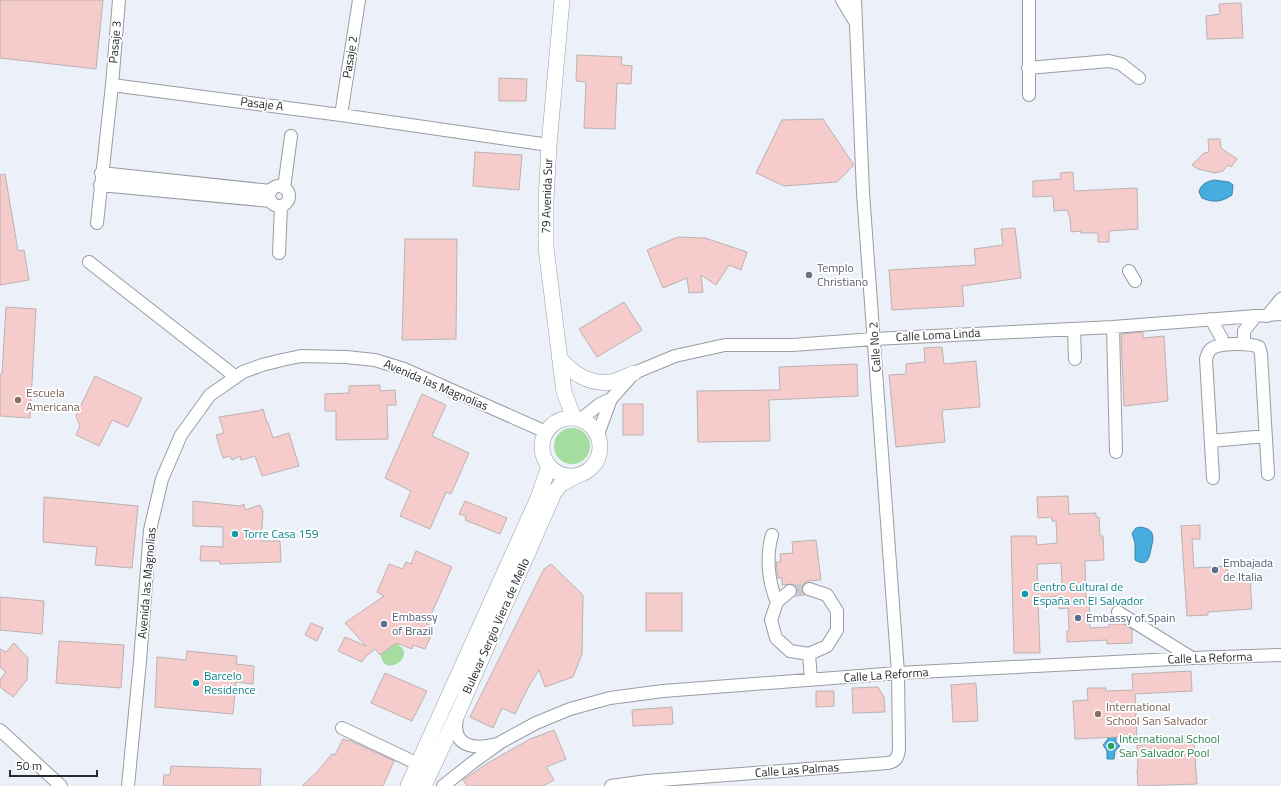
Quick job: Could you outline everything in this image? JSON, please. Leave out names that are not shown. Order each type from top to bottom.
[{"type":"main road","name":"79 Avenida Sur","points":[[562,0],[549,145],[546,200],[546,248],[564,392],[578,418]]},
{"type":"main road","points":[[559,357],[566,366],[575,373],[589,380],[610,382],[634,374]]},
{"type":"main road","name":"79 Avenida Sur","points":[[549,428],[564,392]]},
{"type":"main road","points":[[578,418],[593,427],[598,434],[601,447],[598,459],[587,472],[570,476],[563,475],[555,472],[544,459],[542,442],[549,428],[562,419],[578,418]]},
{"type":"main road","name":"Bulevar Sergio Viera de Mello","points":[[408,786],[538,498],[549,466]]},
{"type":"main road","name":"Bulevar Sergio Viera de Mello","points":[[424,786],[457,715],[554,493],[561,484],[578,475]]},
{"type":"street","name":"Pasaje 3","points":[[112,85],[119,0]]},
{"type":"street","name":"Pasaje 2","points":[[341,115],[359,0]]},
{"type":"street","name":"Calle No 2","points":[[842,0],[855,21]]},
{"type":"street","name":"Calle No 2","points":[[854,0],[863,193],[898,673]]},
{"type":"street","points":[[1029,0],[1029,95]]},
{"type":"street","points":[[1028,68],[1109,61],[1120,64],[1139,78]]},
{"type":"street","name":"Pasaje A","points":[[112,85],[341,115],[549,145]]},
{"type":"street","points":[[96,223],[112,85]]},
{"type":"street","points":[[284,188],[291,136]]},
{"type":"street","points":[[101,173],[274,199],[287,202],[289,194],[284,188],[277,187],[274,199],[279,253]]},
{"type":"street","points":[[100,185],[274,199]]},
{"type":"street","points":[[89,262],[236,377]]},
{"type":"street","points":[[1268,316],[1281,299]]},
{"type":"street","name":"Calle Loma Linda","points":[[598,434],[612,399],[634,374],[675,356],[725,345],[792,345],[874,339],[1113,327],[1211,318],[1255,317],[1281,314]]},
{"type":"street","points":[[1244,344],[1244,331],[1255,317]]},
{"type":"street","points":[[1211,318],[1222,339],[1222,345]]},
{"type":"street","points":[[1113,327],[1116,452]]},
{"type":"street","points":[[1074,329],[1075,359]]},
{"type":"street","points":[[1213,478],[1206,359],[1209,351],[1214,347],[1222,345],[1244,344],[1259,347],[1261,354],[1268,474]]},
{"type":"street","name":"Avenida las Magnolias","points":[[128,786],[140,661],[150,530],[162,479],[181,435],[210,395],[244,372],[262,365],[301,356],[346,357],[375,360],[404,369],[549,428]]},
{"type":"street","name":"Calle Loma Linda","points":[[578,418],[600,404],[612,399]]},
{"type":"street","points":[[1211,441],[1266,436]]},
{"type":"street","points":[[772,535],[769,551],[770,582],[777,602]]},
{"type":"street","points":[[790,590],[777,602],[771,620],[776,638],[790,650],[809,654],[827,646],[837,630],[837,611],[827,595],[809,589]]},
{"type":"street","points":[[1118,612],[1192,658]]},
{"type":"street","points":[[809,654],[811,680]]},
{"type":"street","name":"Calle La Reforma","points":[[443,786],[502,742],[536,723],[570,709],[610,698],[663,691],[898,673],[1281,655]]},
{"type":"street","name":"Calle Las Palmas","points":[[611,786],[648,780],[888,763],[894,761],[900,750],[898,673]]},
{"type":"street","name":"Calle La Reforma","points":[[457,715],[455,726],[456,733],[459,739],[465,744],[480,747],[502,742]]},
{"type":"street","points":[[342,728],[418,764]]},
{"type":"street","points":[[0,730],[61,786]]},
{"type":"green space","points":[[576,428],[585,433],[589,439],[589,453],[585,459],[576,464],[568,464],[559,459],[555,453],[554,442],[559,433],[565,429]]},
{"type":"green space","points":[[394,643],[402,648],[404,653],[402,659],[398,663],[387,665],[382,661],[381,652]]},
{"type":"water","points":[[1214,180],[1229,182],[1233,185],[1232,195],[1217,201],[1210,201],[1202,198],[1199,192],[1201,187]]},
{"type":"water","points":[[1141,527],[1150,531],[1153,537],[1148,559],[1142,563],[1135,560],[1135,543],[1132,533],[1136,528]]},
{"type":"water","name":"International School San Salvador Pool","points":[[1108,733],[1116,733],[1116,742],[1120,746],[1115,751],[1114,759],[1107,759],[1107,751],[1103,745],[1108,739]]},
{"type":"building","points":[[0,0],[103,0],[96,69],[0,58]]},
{"type":"building","points":[[1241,3],[1243,38],[1207,39],[1206,16],[1220,14],[1219,4]]},
{"type":"building","points":[[577,55],[622,57],[621,65],[632,66],[631,84],[617,83],[615,129],[584,128],[586,82],[576,81]]},
{"type":"building","points":[[499,78],[527,79],[526,101],[499,101]]},
{"type":"building","points":[[823,119],[854,165],[837,182],[784,186],[756,173],[782,120]]},
{"type":"building","points":[[1208,139],[1220,139],[1221,148],[1237,159],[1231,167],[1228,165],[1223,171],[1215,173],[1198,169],[1192,165],[1204,153],[1209,152]]},
{"type":"building","points":[[475,152],[522,155],[519,190],[473,186]]},
{"type":"building","points":[[1073,172],[1074,191],[1137,188],[1138,229],[1109,231],[1109,242],[1098,242],[1098,233],[1081,233],[1081,231],[1071,232],[1070,218],[1067,210],[1054,211],[1053,196],[1033,197],[1033,181],[1061,179],[1060,173]]},
{"type":"building","points":[[5,174],[18,251],[24,250],[29,280],[0,285],[0,175]]},
{"type":"building","points":[[1015,228],[1021,278],[962,286],[964,306],[892,310],[889,270],[976,265],[974,249],[1003,245],[1001,229]]},
{"type":"building","points":[[678,237],[705,238],[747,252],[741,270],[729,265],[716,285],[701,275],[703,292],[689,293],[687,278],[663,288],[647,250]]},
{"type":"building","points":[[405,239],[457,239],[456,339],[402,340]]},
{"type":"building","points":[[624,302],[642,330],[597,357],[579,329]]},
{"type":"building","points":[[6,307],[36,309],[30,418],[0,416],[0,374],[2,374]]},
{"type":"building","points":[[1143,332],[1143,338],[1164,336],[1168,401],[1124,406],[1121,334]]},
{"type":"building","points":[[942,347],[944,364],[976,361],[980,407],[942,410],[945,442],[896,447],[889,375],[906,374],[906,364],[925,362],[924,348]]},
{"type":"building","points":[[857,364],[858,396],[769,400],[770,441],[698,442],[697,391],[780,390],[779,367]]},
{"type":"building","points":[[95,376],[142,398],[128,427],[112,420],[99,446],[76,435],[80,426],[76,416]]},
{"type":"building","points":[[380,385],[380,391],[395,390],[396,405],[387,405],[388,439],[336,440],[336,411],[325,411],[325,394],[349,393],[349,386]]},
{"type":"building","points":[[422,394],[446,405],[432,436],[469,453],[451,494],[446,492],[430,529],[400,516],[411,491],[385,478]]},
{"type":"building","points":[[623,404],[643,404],[643,435],[623,435]]},
{"type":"building","points":[[263,409],[273,438],[289,433],[299,466],[262,476],[255,456],[241,460],[240,456],[232,460],[230,456],[223,458],[216,435],[224,433],[219,417]]},
{"type":"building","points":[[1068,496],[1069,514],[1096,513],[1096,517],[1099,517],[1100,536],[1103,536],[1104,560],[1085,561],[1086,597],[1089,597],[1090,628],[1109,627],[1109,624],[1123,624],[1132,629],[1132,643],[1107,644],[1107,640],[1067,642],[1067,631],[1069,631],[1068,608],[1059,609],[1059,596],[1038,598],[1040,653],[1014,653],[1011,536],[1036,536],[1037,545],[1057,543],[1056,521],[1052,521],[1052,517],[1038,518],[1037,497]],"holes":[[[1061,563],[1062,585],[1038,587],[1037,564]]]},
{"type":"building","points":[[44,497],[138,506],[132,568],[95,565],[97,547],[43,542]]},
{"type":"building","name":"Torre Casa 159","points":[[193,501],[240,506],[244,504],[245,510],[260,505],[263,511],[261,541],[280,541],[281,562],[220,564],[220,561],[200,561],[201,546],[223,547],[223,527],[193,526]]},
{"type":"building","points":[[465,501],[507,518],[500,534],[465,520],[466,516],[459,514]]},
{"type":"building","name":"Embajada de Italia","points":[[1200,525],[1200,539],[1192,539],[1194,568],[1227,566],[1228,579],[1250,578],[1252,609],[1208,612],[1208,615],[1187,616],[1181,526]]},
{"type":"building","points":[[816,540],[821,580],[808,581],[804,583],[802,590],[805,595],[795,596],[797,590],[795,586],[792,584],[782,585],[782,578],[778,578],[776,562],[781,562],[780,554],[793,553],[792,542]]},
{"type":"building","points":[[416,551],[452,567],[427,624],[432,626],[432,629],[434,629],[425,649],[413,645],[412,649],[396,643],[380,655],[375,649],[364,658],[362,662],[338,651],[345,637],[366,646],[345,623],[384,596],[377,592],[389,564],[403,569],[406,562],[411,564]]},
{"type":"building","points":[[551,564],[583,595],[582,654],[573,677],[545,687],[539,670],[515,714],[502,708],[493,728],[470,717],[544,569]]},
{"type":"building","points":[[646,593],[682,593],[682,631],[646,631]]},
{"type":"building","points":[[0,597],[44,601],[42,634],[0,630]]},
{"type":"building","points":[[311,623],[323,628],[317,641],[305,635]]},
{"type":"building","points":[[59,641],[124,645],[121,688],[56,683]]},
{"type":"building","points":[[14,643],[28,658],[27,680],[13,697],[0,687],[0,680],[6,672],[0,667],[0,649],[6,652]]},
{"type":"building","name":"Barcelo Residence","points":[[187,651],[237,656],[236,664],[254,666],[253,684],[236,682],[233,714],[155,707],[157,657],[186,660]]},
{"type":"building","points":[[1191,671],[1192,691],[1135,694],[1137,742],[1124,743],[1123,738],[1118,737],[1075,739],[1073,701],[1088,700],[1087,688],[1106,688],[1106,691],[1133,690],[1132,674]]},
{"type":"building","points":[[385,673],[427,691],[412,721],[371,703]]},
{"type":"building","points":[[976,683],[978,721],[953,722],[951,685]]},
{"type":"building","points":[[878,687],[884,697],[885,712],[853,713],[852,688]]},
{"type":"building","points":[[816,691],[834,691],[834,706],[816,707]]},
{"type":"building","points":[[672,707],[673,724],[633,726],[632,710]]},
{"type":"building","points":[[554,730],[566,759],[546,767],[554,780],[543,786],[467,786],[463,780],[488,763],[530,739]]},
{"type":"building","points":[[343,739],[349,740],[394,761],[383,786],[302,786],[317,772],[332,754],[335,755]]},
{"type":"building","points":[[1194,742],[1197,784],[1138,786],[1137,745]]},
{"type":"building","points":[[171,766],[261,769],[260,786],[163,786],[164,775],[170,775]]},
{"type":"tunnel","points":[[790,591],[809,589]]},
{"type":"place","name":"Templo Christiano","points":[[809,275]]},
{"type":"place","name":"Escuela Americana","points":[[18,400]]},
{"type":"place","name":"Torre Casa 159","points":[[235,534]]},
{"type":"place","name":"Embajada de Italia","points":[[1215,570]]},
{"type":"place","name":"Centro Cultural de España en El Salvador","points":[[1025,594]]},
{"type":"place","name":"Embassy of Spain","points":[[1078,618]]},
{"type":"place","name":"Embassy of Brazil","points":[[384,624]]},
{"type":"place","name":"Barcelo Residence","points":[[196,683]]},
{"type":"place","name":"International School San Salvador","points":[[1098,714]]},
{"type":"place","name":"International School San Salvador Pool","points":[[1111,746]]}]
